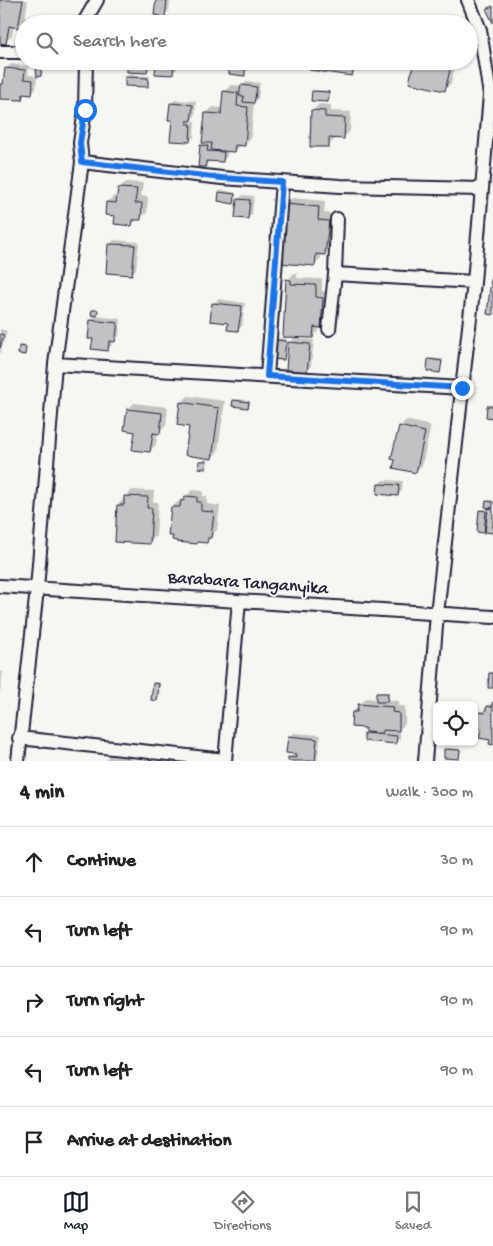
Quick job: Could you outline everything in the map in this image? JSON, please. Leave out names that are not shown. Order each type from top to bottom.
[{"type":"street","points":[[88,15],[97,0]]},
{"type":"street","points":[[468,0],[474,15]]},
{"type":"street","points":[[425,761],[437,614],[474,282],[490,95],[478,25]]},
{"type":"street","points":[[0,52],[15,52]]},
{"type":"street","points":[[18,761],[19,738],[37,589],[55,364],[82,162],[80,143],[85,110],[86,70]]},
{"type":"street","points":[[82,162],[222,178],[349,186],[482,190]]},
{"type":"street","points":[[267,376],[282,182]]},
{"type":"street","points":[[329,329],[335,274],[337,218]]},
{"type":"street","points":[[335,274],[474,282]]},
{"type":"street","points":[[55,364],[462,388]]},
{"type":"street","name":"Barabara Tanganyika","points":[[0,586],[493,617]]},
{"type":"street","points":[[19,738],[225,760],[239,601]]},
{"type":"building","points":[[0,0],[23,0],[20,15],[15,15],[15,27],[9,26],[6,44],[0,43]]},
{"type":"building","points":[[156,0],[167,0],[165,15],[154,15]]},
{"type":"building","points":[[493,6],[493,23],[486,9]]},
{"type":"building","points":[[5,68],[25,70],[24,79],[33,80],[32,95],[23,94],[22,100],[0,99],[0,84],[3,84]]},
{"type":"building","points":[[36,70],[41,70],[41,76],[37,77]]},
{"type":"building","points":[[127,70],[147,70],[147,73],[127,72]]},
{"type":"building","points":[[155,70],[173,70],[173,75],[155,74]]},
{"type":"building","points":[[229,70],[245,70],[245,76],[229,74]]},
{"type":"building","points":[[309,70],[353,70],[352,76]]},
{"type":"building","points":[[412,70],[450,70],[445,91],[409,83]]},
{"type":"building","points":[[125,77],[148,78],[148,87],[125,86]]},
{"type":"building","points":[[241,85],[257,87],[254,103],[243,102],[244,96],[239,96]]},
{"type":"building","points":[[223,91],[238,93],[237,106],[248,107],[245,146],[235,145],[234,152],[211,150],[212,143],[202,143],[205,113],[221,114]]},
{"type":"building","points":[[312,91],[329,92],[328,102],[311,101]]},
{"type":"building","points":[[170,103],[193,105],[191,121],[187,121],[187,124],[191,124],[190,142],[170,141],[172,120],[168,120]]},
{"type":"building","points":[[311,110],[325,111],[325,117],[345,118],[344,139],[329,138],[329,147],[310,147]]},
{"type":"building","points":[[200,145],[208,146],[207,151],[224,152],[223,162],[206,161],[206,167],[198,167]]},
{"type":"building","points":[[118,188],[137,189],[135,203],[142,203],[141,220],[133,220],[132,226],[114,224],[115,216],[105,215],[106,202],[116,203]]},
{"type":"building","points":[[219,192],[235,194],[234,204],[218,201]]},
{"type":"building","points":[[237,199],[250,200],[248,219],[235,218]]},
{"type":"building","points":[[285,204],[319,207],[318,220],[329,221],[325,255],[316,254],[315,266],[279,263]]},
{"type":"building","points":[[108,244],[135,245],[132,275],[106,273]]},
{"type":"building","points":[[493,263],[493,315],[487,314]]},
{"type":"building","points":[[286,279],[291,280],[291,284],[316,285],[316,297],[323,298],[321,328],[314,327],[313,338],[283,337]]},
{"type":"building","points":[[212,303],[242,306],[238,331],[227,330],[228,323],[210,321]]},
{"type":"building","points":[[92,310],[98,310],[97,316],[91,315]]},
{"type":"building","points":[[90,320],[118,323],[115,342],[109,341],[108,351],[91,349],[93,339],[88,339]]},
{"type":"building","points":[[0,334],[4,335],[0,348]]},
{"type":"building","points":[[275,340],[286,341],[284,360],[273,359]]},
{"type":"building","points":[[288,342],[310,344],[307,372],[286,370]]},
{"type":"building","points":[[19,346],[26,347],[25,355],[18,354]]},
{"type":"building","points":[[428,359],[442,361],[440,373],[427,371]]},
{"type":"building","points":[[233,400],[249,402],[248,408],[232,406]]},
{"type":"building","points":[[180,402],[219,408],[212,459],[185,455],[189,427],[177,425]]},
{"type":"building","points":[[487,406],[493,406],[493,418],[486,417]]},
{"type":"building","points":[[127,409],[162,413],[160,434],[153,433],[150,452],[132,450],[135,432],[124,430]]},
{"type":"building","points":[[399,426],[425,432],[416,473],[393,468],[395,460],[391,459]]},
{"type":"building","points":[[199,461],[207,461],[206,469],[198,468]]},
{"type":"building","points":[[378,484],[399,485],[398,496],[377,494]]},
{"type":"building","points":[[124,496],[148,497],[147,508],[152,508],[150,544],[115,542],[117,505],[124,505]]},
{"type":"building","points":[[185,496],[197,497],[197,502],[201,502],[201,511],[214,512],[211,538],[208,538],[207,543],[177,542],[172,540],[173,536],[168,536],[171,507],[180,507],[181,500],[184,501]]},
{"type":"building","points":[[486,501],[493,502],[493,508],[485,507]]},
{"type":"building","points":[[488,508],[493,509],[493,533],[485,532]]},
{"type":"building","points":[[479,510],[486,511],[484,533],[477,532]]},
{"type":"building","points":[[489,673],[493,673],[493,688],[488,688]]},
{"type":"building","points":[[153,683],[159,684],[157,701],[151,700]]},
{"type":"building","points":[[376,693],[388,693],[387,702],[376,702]]},
{"type":"building","points":[[493,702],[493,745],[489,744],[490,740],[479,738],[481,729],[478,728],[479,712],[485,713],[487,706],[492,707]]},
{"type":"building","points":[[358,704],[393,707],[392,712],[399,713],[399,731],[365,732],[365,728],[351,727],[352,712],[357,712]]},
{"type":"building","points":[[364,733],[397,736],[396,744],[364,741]]},
{"type":"building","points":[[288,736],[317,739],[315,761],[288,761],[288,757],[296,758],[296,754],[286,753]]},
{"type":"building","points":[[444,749],[460,750],[459,759],[444,758]]},
{"type":"route","points":[[85,110],[80,143],[82,162],[222,178],[282,182],[267,376],[462,388]]}]
